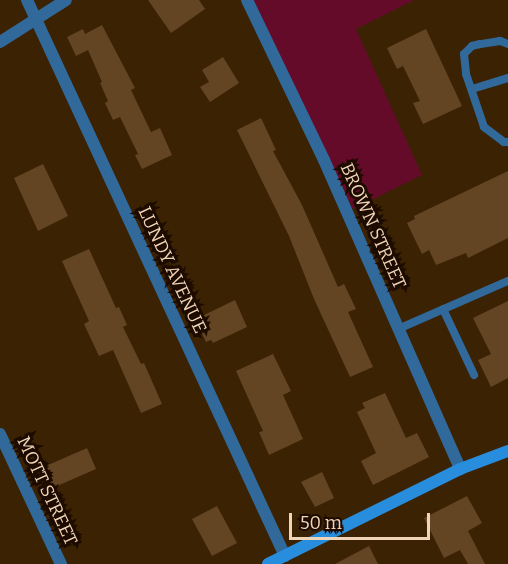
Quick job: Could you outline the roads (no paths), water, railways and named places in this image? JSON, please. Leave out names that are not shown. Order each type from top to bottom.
[{"type":"street","name":"LUNDY AVENUE","points":[[27,0],[285,556]]},
{"type":"street","points":[[0,42],[66,0]]},
{"type":"street","name":"BROWN STREET","points":[[247,0],[324,160],[460,469]]},
{"type":"street","name":"MOTT STREET","points":[[0,434],[61,564]]},
{"type":"street","points":[[268,564],[460,469],[508,451]]},
{"type":"lane","points":[[508,44],[500,41],[480,44],[472,46],[464,54],[484,127],[504,142],[508,142]]},
{"type":"lane","points":[[472,89],[508,78]]},
{"type":"lane","points":[[398,329],[508,281]]},
{"type":"lane","points":[[443,309],[474,375]]}]
